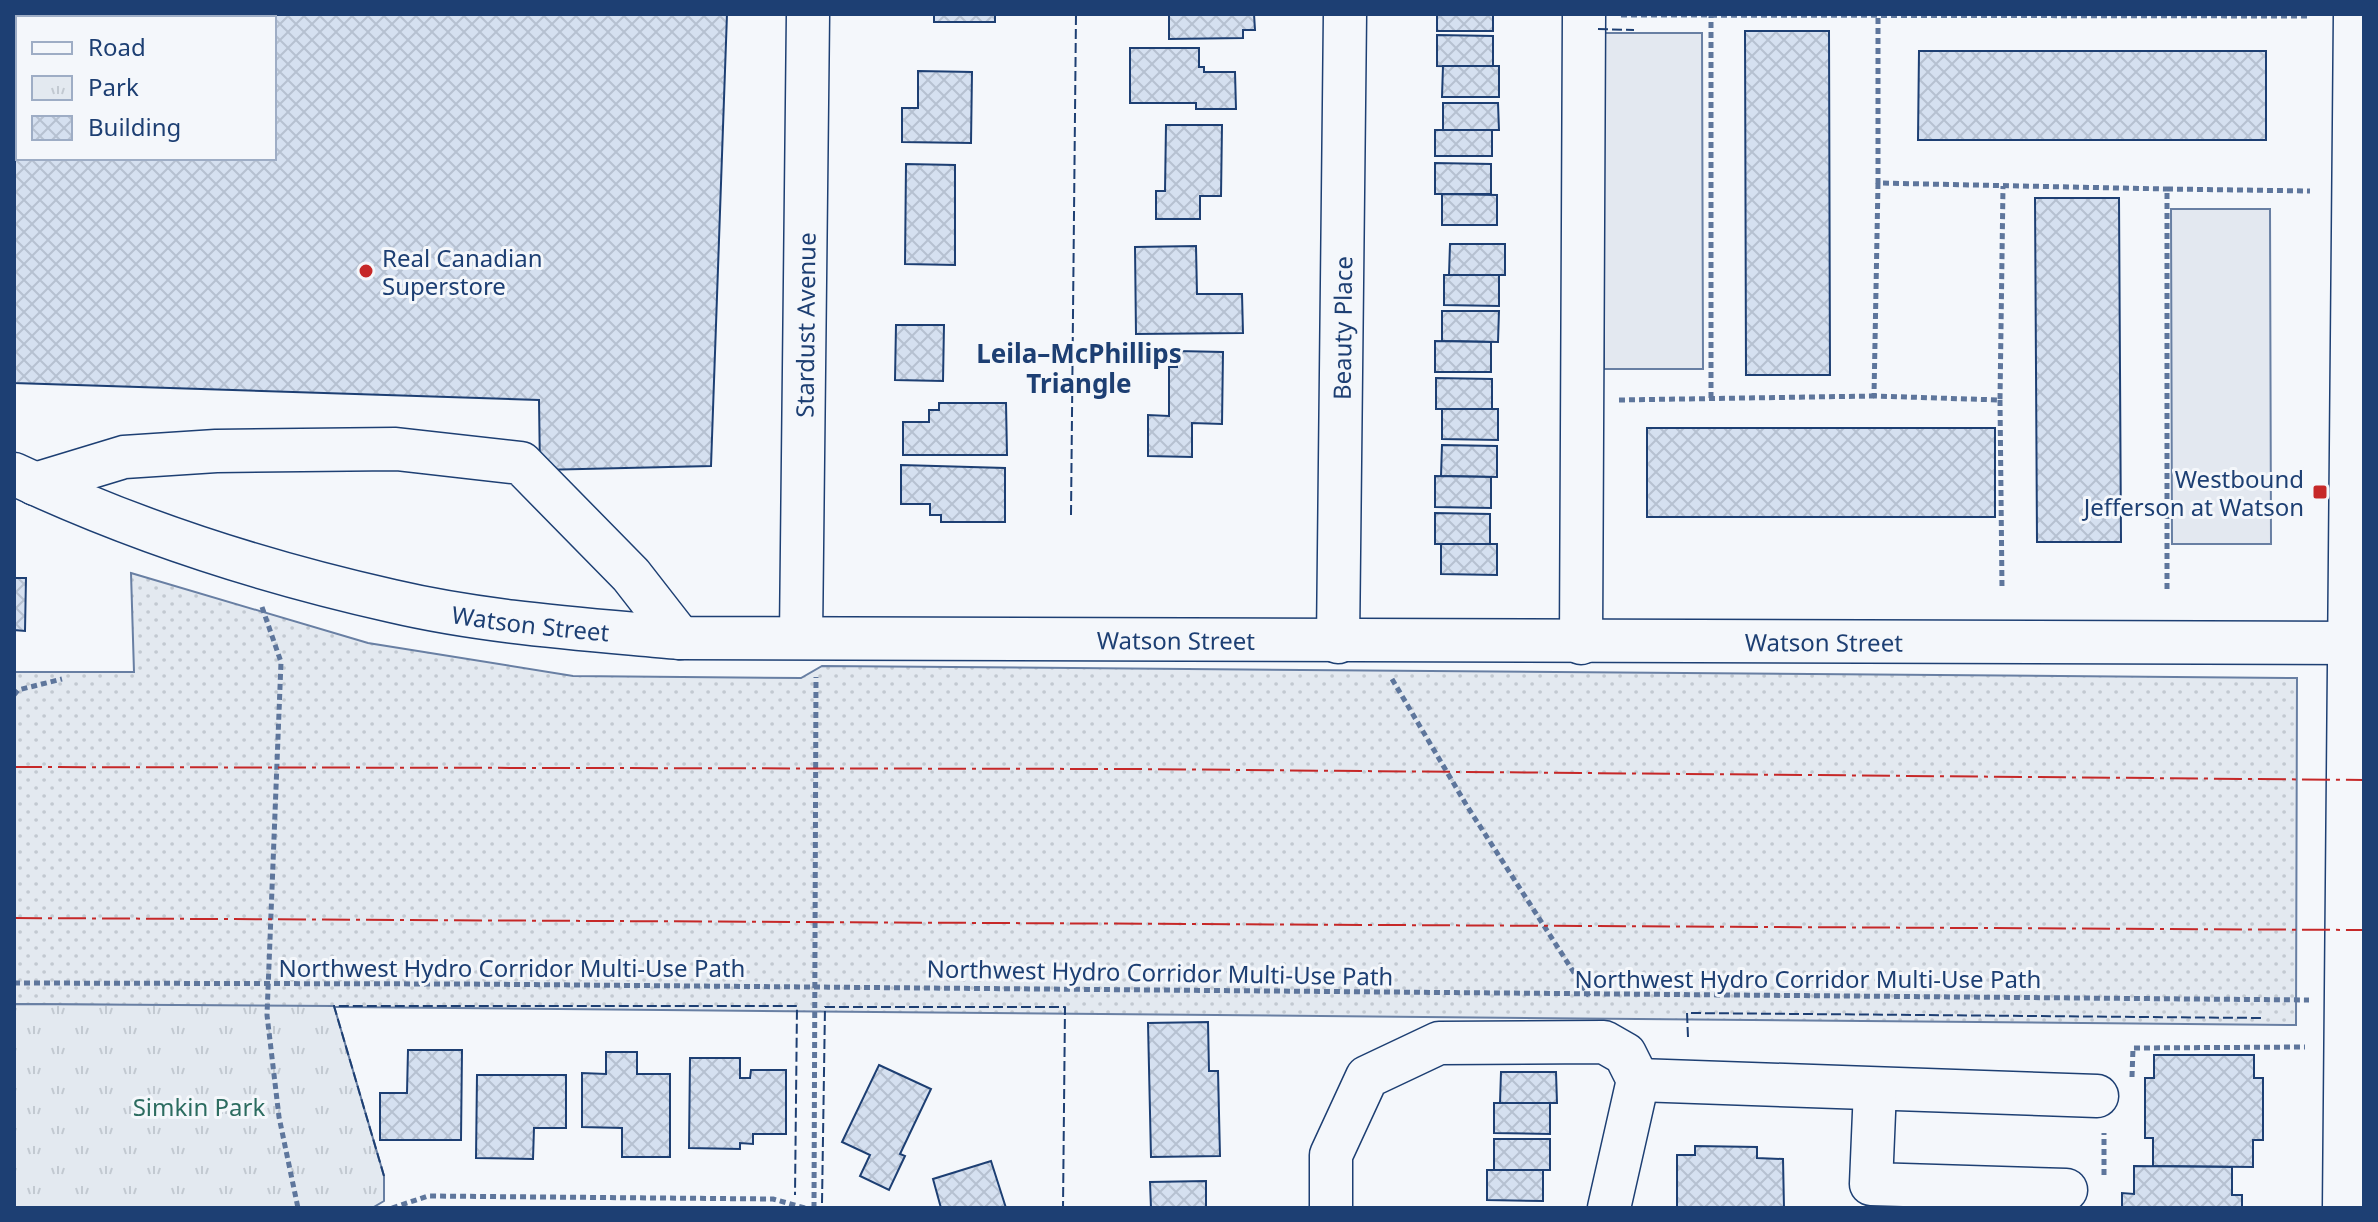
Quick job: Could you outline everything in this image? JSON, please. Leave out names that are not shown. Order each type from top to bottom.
[{"type":"street","name":"Stardust Avenue","points":[[808,14],[809,637]]},
{"type":"street","name":"Beauty Place","points":[[1345,14],[1353,642]]},
{"type":"street","points":[[1581,643],[1584,14]]},
{"type":"street","points":[[2344,1208],[2356,643],[2355,14]]},
{"type":"street","points":[[25,479],[124,457],[216,451],[396,449],[521,463],[631,575],[680,638]]},
{"type":"street","name":"Watson Street","points":[[25,479],[81,506],[237,559],[394,602],[522,623],[680,638],[2356,643]]},
{"type":"street","points":[[1331,1208],[1331,1155],[1367,1077],[1439,1043],[1604,1042],[1625,1054],[1638,1080],[1609,1208]]},
{"type":"street","points":[[1638,1080],[1875,1089],[2111,1103]]},
{"type":"street","points":[[1875,1089],[1871,1184],[2085,1185]]},
{"type":"path","points":[[1614,14],[1878,18],[2311,16]]},
{"type":"path","points":[[1711,15],[1711,398]]},
{"type":"path","points":[[1874,396],[1878,18]]},
{"type":"path","points":[[1878,183],[2310,191]]},
{"type":"path","points":[[2002,588],[2000,400],[2003,186]]},
{"type":"path","points":[[2167,189],[2167,589]]},
{"type":"path","points":[[1615,416],[1615,400],[1874,396],[2000,400]]},
{"type":"path","points":[[237,559],[260,602],[281,662],[267,1015],[279,1117],[298,1208]]},
{"type":"path","points":[[809,637],[815,987],[814,1208]]},
{"type":"path","points":[[1353,642],[1423,728],[1467,806],[1588,994],[1604,1042]]},
{"type":"path","points":[[14,695],[18,690],[62,679]]},
{"type":"path","name":"Northwest Hydro Corridor Multi-Use Path","points":[[14,983],[2305,1000]]},
{"type":"path","points":[[2085,1185],[2111,1103],[2133,1048],[2305,1047]]},
{"type":"path","points":[[392,1208],[428,1196],[773,1199],[805,1208]]},
{"type":"green space","points":[[131,573],[368,643],[573,676],[801,678],[822,666],[2297,678],[2296,1025],[14,1004],[14,672],[134,672]]},
{"type":"green space","name":"Simkin Park","points":[[14,1004],[334,1006],[384,1176],[384,1201],[372,1208],[14,1208]]},
{"type":"shaded area","points":[[1603,33],[1702,33],[1703,369],[1604,369]]},
{"type":"shaded area","points":[[2171,209],[2270,209],[2271,544],[2172,544]]},
{"type":"building","name":"Real Canadian Superstore","points":[[14,14],[727,14],[711,466],[540,470],[539,400],[14,383]]},
{"type":"building","points":[[934,14],[995,14],[995,22],[934,22]]},
{"type":"building","points":[[1169,14],[1254,14],[1255,30],[1243,30],[1243,38],[1169,39]]},
{"type":"building","points":[[1437,14],[1493,14],[1493,31],[1437,31]]},
{"type":"building","points":[[1745,31],[1829,31],[1830,375],[1746,375]]},
{"type":"building","points":[[1437,35],[1493,36],[1493,67],[1437,66]]},
{"type":"building","points":[[1130,48],[1199,48],[1199,67],[1204,67],[1204,72],[1235,72],[1236,109],[1196,109],[1196,103],[1130,103]]},
{"type":"building","points":[[1919,51],[2266,51],[2266,140],[1918,140]]},
{"type":"building","points":[[1443,66],[1499,66],[1499,97],[1442,97]]},
{"type":"building","points":[[918,71],[972,72],[971,143],[902,142],[902,108],[918,108]]},
{"type":"building","points":[[1443,103],[1498,103],[1499,130],[1443,130]]},
{"type":"building","points":[[1166,125],[1222,125],[1221,196],[1200,196],[1200,219],[1156,219],[1156,191],[1165,191]]},
{"type":"building","points":[[1435,130],[1492,130],[1492,156],[1435,156]]},
{"type":"building","points":[[1435,163],[1491,164],[1491,194],[1435,194]]},
{"type":"building","points":[[906,164],[955,165],[955,265],[905,264]]},
{"type":"building","points":[[1442,194],[1497,195],[1497,225],[1442,225]]},
{"type":"building","points":[[2035,198],[2119,198],[2121,542],[2037,542]]},
{"type":"building","points":[[1450,244],[1505,244],[1505,275],[1449,275]]},
{"type":"building","points":[[1196,246],[1197,294],[1242,294],[1243,333],[1136,334],[1135,247]]},
{"type":"building","points":[[1444,275],[1499,275],[1499,306],[1444,305]]},
{"type":"building","points":[[1442,311],[1499,311],[1498,342],[1442,341]]},
{"type":"building","points":[[896,325],[944,325],[943,381],[895,380]]},
{"type":"building","points":[[1435,341],[1491,342],[1491,372],[1435,372]]},
{"type":"building","points":[[1177,351],[1223,352],[1222,424],[1192,423],[1192,457],[1148,456],[1148,415],[1169,416],[1169,367],[1177,367]]},
{"type":"building","points":[[1436,378],[1492,379],[1492,409],[1436,409]]},
{"type":"building","points":[[939,403],[1006,403],[1007,455],[903,455],[903,422],[929,422],[929,410],[939,410]]},
{"type":"building","points":[[1442,409],[1498,409],[1498,440],[1442,439]]},
{"type":"building","points":[[1647,428],[1995,428],[1995,517],[1647,517]]},
{"type":"building","points":[[1442,445],[1497,446],[1497,477],[1441,476]]},
{"type":"building","points":[[901,465],[1005,468],[1005,522],[941,522],[941,515],[930,515],[930,504],[901,504]]},
{"type":"building","points":[[1435,476],[1491,477],[1491,508],[1435,507]]},
{"type":"building","points":[[1435,513],[1490,514],[1490,544],[1435,544]]},
{"type":"building","points":[[1441,544],[1497,544],[1497,575],[1441,574]]},
{"type":"building","points":[[14,578],[26,578],[25,631],[14,630]]},
{"type":"building","points":[[1208,1022],[1209,1071],[1218,1071],[1220,1156],[1151,1157],[1148,1023]]},
{"type":"building","points":[[408,1050],[462,1050],[461,1140],[380,1140],[380,1093],[407,1093]]},
{"type":"building","points":[[606,1052],[637,1052],[637,1074],[670,1074],[670,1157],[622,1157],[622,1128],[582,1127],[582,1073],[606,1074]]},
{"type":"building","points":[[2154,1055],[2254,1055],[2254,1078],[2263,1078],[2263,1140],[2253,1140],[2253,1167],[2153,1166],[2153,1138],[2145,1138],[2145,1078],[2154,1078]]},
{"type":"building","points":[[690,1058],[740,1058],[740,1078],[750,1078],[751,1070],[786,1070],[786,1134],[753,1134],[753,1144],[740,1143],[740,1149],[689,1148]]},
{"type":"building","points":[[879,1065],[931,1089],[900,1154],[905,1156],[889,1190],[860,1176],[870,1155],[842,1142]]},
{"type":"building","points":[[1501,1072],[1556,1072],[1557,1103],[1500,1103]]},
{"type":"building","points":[[477,1075],[566,1075],[566,1128],[534,1128],[533,1159],[476,1158]]},
{"type":"building","points":[[1494,1103],[1550,1103],[1550,1134],[1494,1133]]},
{"type":"building","points":[[1494,1139],[1550,1139],[1550,1170],[1494,1170]]},
{"type":"building","points":[[1695,1146],[1757,1147],[1757,1158],[1783,1159],[1784,1208],[1677,1208],[1677,1155],[1695,1155]]},
{"type":"building","points":[[991,1161],[1006,1208],[941,1208],[933,1179]]},
{"type":"building","points":[[2134,1166],[2232,1167],[2232,1195],[2242,1195],[2242,1208],[2122,1208],[2122,1193],[2134,1194]]},
{"type":"building","points":[[1487,1170],[1543,1170],[1543,1201],[1487,1200]]},
{"type":"building","points":[[1206,1181],[1206,1208],[1151,1208],[1150,1182]]},
{"type":"fence","points":[[1071,515],[1076,14]]},
{"type":"fence","points":[[1598,29],[1634,30]]},
{"type":"fence","points":[[384,1176],[334,1006],[797,1006],[795,1195]]},
{"type":"fence","points":[[822,1203],[825,1007],[1065,1007],[1063,1208]]},
{"type":"fence","points":[[1688,1037],[1687,1013],[2262,1018]]},
{"type":"power","points":[[14,767],[1133,769],[2364,780]]},
{"type":"power","points":[[14,918],[2364,930]]},
{"type":"place","name":"Real Canadian Superstore","points":[[366,271]]},
{"type":"place","name":"Westbound Jefferson at Watson","points":[[2320,492]]},
{"type":"district","name":"Leila–McPhillips Triangle","points":[[1079,368]]}]
